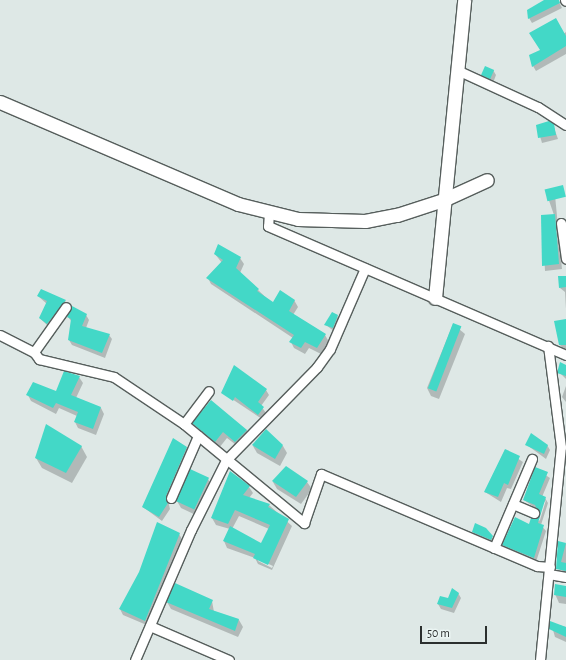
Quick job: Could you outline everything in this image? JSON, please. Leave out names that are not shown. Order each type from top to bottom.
[{"type":"street","points":[[435,298],[443,200],[464,0]]},
{"type":"street","points":[[457,70],[538,107],[566,124]]},
{"type":"street","points":[[0,102],[238,204],[269,213],[330,222],[365,221],[443,200],[487,180]]},
{"type":"street","points":[[269,213],[268,226],[566,354]]},
{"type":"street","points":[[561,223],[566,259]]},
{"type":"street","points":[[135,660],[226,460],[318,367],[330,349],[365,268]]},
{"type":"street","points":[[34,352],[66,307]]},
{"type":"street","points":[[0,335],[34,352],[39,359],[114,377],[184,424],[304,523],[321,474],[566,577]]},
{"type":"street","points":[[542,659],[562,426],[548,346]]},
{"type":"street","points":[[184,424],[209,391]]},
{"type":"street","points":[[171,498],[198,436]]},
{"type":"street","points":[[494,548],[532,459]]},
{"type":"street","points":[[513,504],[534,513]]},
{"type":"street","points":[[150,626],[229,660]]},
{"type":"building","points":[[544,0],[559,0],[560,3],[528,19],[527,10]]},
{"type":"building","points":[[556,18],[566,36],[566,46],[532,67],[529,55],[540,50],[529,33]]},
{"type":"building","points":[[485,66],[494,70],[490,79],[481,75]]},
{"type":"building","points":[[549,121],[554,124],[556,135],[538,138],[536,125]]},
{"type":"building","points":[[563,185],[566,197],[547,201],[545,190]]},
{"type":"building","points":[[555,214],[559,264],[542,266],[541,215]]},
{"type":"building","points":[[218,244],[241,257],[236,268],[259,289],[257,291],[273,302],[280,290],[295,300],[289,311],[326,334],[317,348],[305,342],[301,348],[289,342],[294,335],[206,278],[223,260],[214,254]]},
{"type":"building","points":[[558,276],[566,276],[566,287],[559,288]]},
{"type":"building","points":[[41,289],[66,300],[47,324],[39,318],[47,301],[37,296]]},
{"type":"building","points":[[72,306],[87,314],[82,326],[110,334],[102,353],[68,340],[71,319],[67,317]]},
{"type":"building","points":[[332,312],[338,315],[333,328],[324,325]]},
{"type":"building","points":[[566,319],[566,345],[559,345],[554,321]]},
{"type":"building","points":[[453,323],[461,326],[436,392],[428,388]]},
{"type":"building","points":[[560,362],[566,365],[566,376],[557,373]]},
{"type":"building","points":[[234,365],[267,389],[258,402],[264,407],[258,415],[235,397],[233,401],[221,393]]},
{"type":"building","points":[[64,371],[80,376],[71,395],[101,407],[93,429],[74,422],[78,412],[56,403],[53,408],[26,395],[33,382],[56,391]]},
{"type":"building","points":[[211,400],[247,430],[235,442],[223,432],[215,442],[192,423]]},
{"type":"building","points":[[46,424],[82,446],[66,473],[35,458]]},
{"type":"building","points":[[266,429],[283,445],[275,459],[252,445]]},
{"type":"building","points":[[531,433],[548,445],[544,454],[525,445]]},
{"type":"building","points":[[173,438],[187,447],[166,496],[168,503],[159,517],[142,507]]},
{"type":"building","points":[[505,449],[520,456],[508,485],[504,483],[498,497],[484,492]]},
{"type":"building","points":[[286,466],[308,481],[296,497],[272,481]]},
{"type":"building","points":[[535,467],[548,472],[539,494],[546,497],[538,523],[544,525],[534,558],[502,545],[515,517],[529,524],[531,518],[540,515],[535,505],[523,500]]},
{"type":"building","points":[[190,469],[209,478],[194,510],[175,501]]},
{"type":"building","points":[[230,471],[250,486],[243,495],[270,504],[268,507],[289,519],[268,565],[253,558],[255,554],[223,541],[230,526],[261,543],[270,525],[235,510],[228,524],[211,518]]},
{"type":"building","points":[[157,522],[180,533],[145,621],[119,609],[139,572]]},
{"type":"building","points":[[475,523],[486,528],[493,536],[491,540],[472,532]]},
{"type":"building","points":[[558,541],[566,543],[561,562],[566,563],[566,571],[556,569]]},
{"type":"building","points":[[175,583],[213,600],[209,609],[239,619],[235,631],[166,602]]},
{"type":"building","points":[[555,584],[566,586],[566,597],[554,595]]},
{"type":"building","points":[[452,588],[459,593],[452,608],[437,604],[440,596],[448,598]]},
{"type":"building","points":[[550,621],[566,627],[566,637],[549,629]]}]
